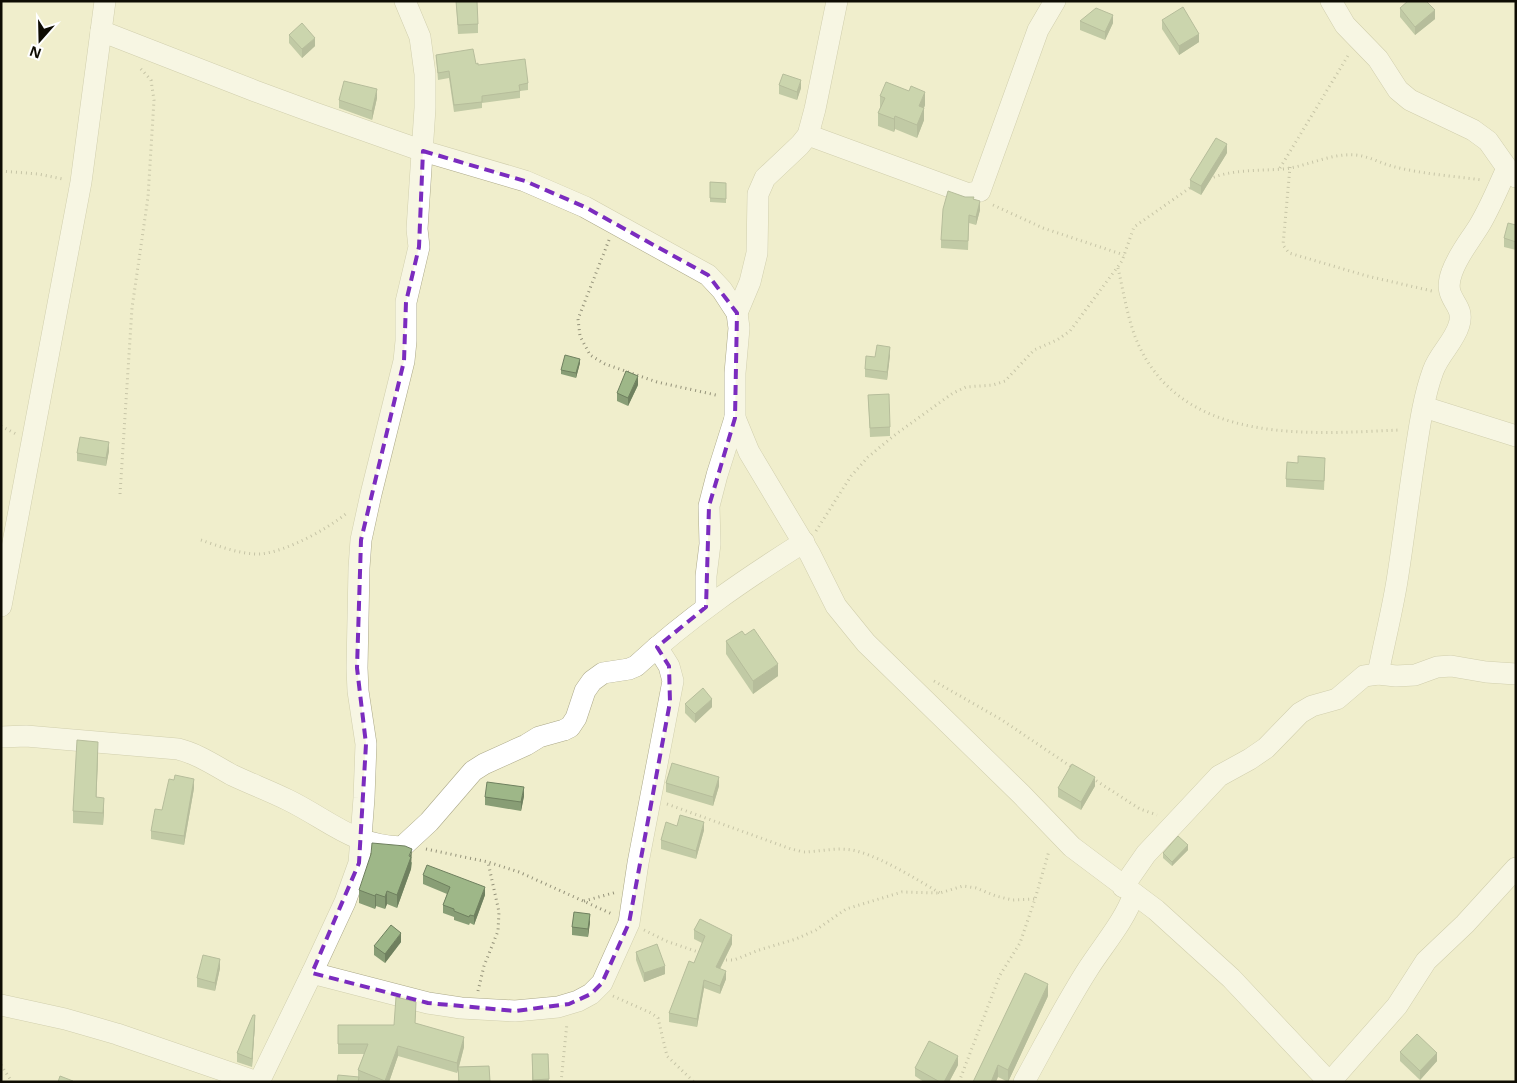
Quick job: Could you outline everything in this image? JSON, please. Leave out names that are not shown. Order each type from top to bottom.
[{"type":"street","points":[[1,606],[81,182],[106,1]]},
{"type":"street","points":[[1,1005],[117,1034],[258,1082],[312,973],[352,882],[359,863],[366,744],[358,683],[361,540],[404,361],[406,302],[419,247],[418,228],[425,74],[420,37],[405,1]]},
{"type":"street","points":[[737,313],[750,282],[757,253],[758,194],[765,178],[808,135],[837,1]]},
{"type":"street","points":[[808,135],[969,194],[980,191],[1038,30],[1055,1]]},
{"type":"street","points":[[1331,1],[1345,25],[1378,59],[1398,90],[1424,108],[1472,130],[1488,141],[1508,176],[1460,253],[1451,274],[1448,286],[1450,295],[1459,308],[1461,315],[1459,326],[1433,371],[1424,407],[1419,429],[1397,582],[1378,674]]},
{"type":"street","points":[[101,31],[254,92],[423,151],[525,182],[585,207],[708,275],[722,290],[737,313],[739,328],[734,408],[710,506],[710,544],[705,589],[706,607]]},
{"type":"street","points":[[1424,407],[1516,436]]},
{"type":"street","points":[[734,408],[749,452],[805,544],[836,606],[866,643],[1072,847],[1156,910],[1231,978],[1330,1082],[1397,1006],[1426,961],[1465,924],[1516,868]]},
{"type":"street","points":[[1,737],[26,736],[178,749],[192,753],[288,800],[361,840],[387,846],[402,847],[428,822],[473,771],[539,737],[564,730],[570,726],[576,718],[586,691],[592,681],[603,673],[636,666],[706,607],[766,566],[805,544]]},
{"type":"street","points":[[312,973],[428,1003],[474,1009],[515,1011],[558,1007],[591,994],[602,983],[629,923],[673,681],[669,666],[657,647]]},
{"type":"street","points":[[1024,1082],[1088,969],[1126,914],[1128,890],[1146,854],[1219,776],[1266,748],[1300,713],[1312,706],[1337,699],[1364,676],[1378,674],[1396,676],[1415,675],[1437,667],[1451,666],[1486,672],[1516,674]]},
{"type":"path","points":[[1279,169],[1358,38]]},
{"type":"path","points":[[120,494],[132,308],[148,197],[154,100],[152,80],[141,68],[135,65]]},
{"type":"path","points":[[805,544],[851,476],[868,457],[896,434],[953,393],[966,387],[993,385],[1005,381],[1034,350],[1057,340],[1070,331],[1118,268],[1125,255],[1134,227],[1192,185],[1219,175],[1245,170],[1279,169],[1345,155],[1356,155],[1414,171],[1508,176]]},
{"type":"path","points":[[1290,167],[1283,245],[1289,253],[1367,276],[1450,295]]},
{"type":"path","points":[[1,171],[38,174],[81,182]]},
{"type":"path","points":[[969,194],[1043,228],[1125,255]]},
{"type":"path","points":[[616,223],[578,319],[580,336],[590,355],[605,364],[734,408]]},
{"type":"path","points":[[1118,268],[1138,345],[1151,366],[1170,389],[1191,406],[1222,420],[1253,427],[1347,432],[1419,429]]},
{"type":"path","points":[[201,540],[225,549],[259,554],[278,550],[298,542],[338,521],[371,494]]},
{"type":"path","points":[[928,677],[1002,720],[1077,770]]},
{"type":"path","points":[[1084,774],[1140,809],[1155,815],[1180,818]]},
{"type":"path","points":[[651,798],[791,849],[805,852],[837,849],[860,852],[892,866],[940,893]]},
{"type":"path","points":[[959,1082],[1000,975],[1020,943],[1049,854],[1048,823]]},
{"type":"path","points":[[402,847],[427,849],[488,862],[519,872],[602,908],[666,941],[706,955]]},
{"type":"path","points":[[474,1009],[484,966],[498,931],[499,912],[488,862]]},
{"type":"path","points":[[713,957],[720,960],[734,960],[796,939],[816,930],[846,909],[902,892],[940,893],[963,886],[976,888],[1012,900],[1035,899]]},
{"type":"path","points":[[584,901],[635,887]]},
{"type":"path","points":[[596,989],[652,1013],[658,1018],[667,1056],[694,1082]]},
{"type":"path","points":[[561,1082],[569,1004]]},
{"type":"path","points":[[1,1065],[12,1082]]},
{"type":"highlighted area","points":[[423,151],[525,181],[585,207],[708,275],[737,313],[735,418],[709,506],[706,607],[657,647],[669,666],[670,702],[629,923],[602,983],[591,994],[569,1004],[515,1011],[428,1003],[312,973],[359,863],[366,744],[357,668],[361,540],[404,361],[406,302],[419,247]]},
{"type":"building","points":[[456,1],[477,1],[478,24],[458,25]]},
{"type":"building","points":[[1408,1],[1426,1],[1435,10],[1415,27],[1400,8]]},
{"type":"building","points":[[1183,7],[1199,34],[1179,46],[1162,20]]},
{"type":"building","points":[[1096,8],[1113,15],[1105,32],[1080,21]]},
{"type":"building","points":[[302,23],[315,38],[302,49],[289,35]]},
{"type":"building","points":[[473,49],[476,64],[478,63],[478,65],[525,59],[528,83],[519,85],[520,91],[482,96],[482,102],[454,105],[449,71],[438,73],[436,55]]},
{"type":"building","points":[[783,74],[801,80],[797,92],[779,85]]},
{"type":"building","points":[[344,81],[377,89],[372,111],[339,100]]},
{"type":"building","points":[[886,82],[909,91],[911,86],[925,92],[919,106],[924,108],[917,125],[895,116],[894,119],[878,113],[885,98],[880,96]]},
{"type":"building","points":[[1216,138],[1227,144],[1201,186],[1190,180]]},
{"type":"building","points":[[710,182],[726,183],[726,199],[710,198]]},
{"type":"building","points":[[948,191],[965,197],[974,197],[973,199],[980,201],[976,217],[969,215],[968,241],[941,240],[943,209]]},
{"type":"building","points":[[1508,223],[1516,225],[1516,242],[1504,238]]},
{"type":"building","points":[[877,345],[890,347],[887,372],[865,369],[866,356],[875,357]]},
{"type":"building","points":[[565,355],[580,359],[576,373],[561,370]]},
{"type":"building","points":[[626,371],[638,376],[628,398],[617,393]]},
{"type":"building","points":[[889,394],[890,427],[870,428],[868,395]]},
{"type":"building","points":[[80,437],[109,442],[106,458],[77,453]]},
{"type":"building","points":[[1298,456],[1325,458],[1324,481],[1286,479],[1287,462],[1298,463]]},
{"type":"building","points":[[754,629],[778,664],[753,681],[726,641],[742,631],[745,635]]},
{"type":"building","points":[[703,688],[712,699],[695,714],[685,704]]},
{"type":"building","points":[[77,740],[98,742],[96,797],[104,798],[103,813],[73,811]]},
{"type":"building","points":[[672,763],[719,777],[713,797],[666,783]]},
{"type":"building","points":[[1072,764],[1095,777],[1081,802],[1058,788]]},
{"type":"building","points":[[175,775],[194,779],[184,836],[151,831],[155,809],[162,810],[169,779],[174,780]]},
{"type":"building","points":[[487,782],[524,787],[521,802],[485,797]]},
{"type":"building","points":[[680,815],[704,822],[696,851],[661,840],[666,822],[677,826]]},
{"type":"building","points":[[1178,836],[1188,845],[1172,862],[1163,853]]},
{"type":"building","points":[[372,843],[405,846],[412,849],[409,856],[411,857],[397,895],[387,891],[385,897],[376,894],[375,896],[359,890],[371,854]]},
{"type":"building","points":[[427,865],[485,887],[474,916],[470,915],[469,917],[443,905],[450,887],[423,875]]},
{"type":"building","points":[[574,912],[590,914],[588,929],[572,927]]},
{"type":"building","points":[[700,919],[732,935],[716,967],[726,971],[720,986],[704,980],[697,1019],[669,1013],[689,961],[694,963],[705,936],[694,930]]},
{"type":"building","points":[[391,925],[401,933],[385,954],[374,946]]},
{"type":"building","points":[[657,944],[665,966],[644,973],[636,952]]},
{"type":"building","points":[[203,955],[220,959],[215,983],[197,978]]},
{"type":"building","points":[[1025,973],[1048,984],[1008,1070],[998,1065],[991,1082],[973,1082]]},
{"type":"building","points":[[396,997],[416,1002],[415,1023],[464,1037],[457,1063],[398,1046],[385,1081],[358,1070],[368,1044],[338,1044],[338,1025],[394,1025]]},
{"type":"building","points":[[253,1015],[255,1015],[252,1059],[237,1053]]},
{"type":"building","points":[[1417,1034],[1437,1053],[1420,1071],[1400,1052]]},
{"type":"building","points":[[929,1041],[958,1056],[944,1082],[940,1082],[915,1068]]},
{"type":"building","points":[[532,1054],[548,1054],[549,1079],[533,1080]]},
{"type":"building","points":[[489,1066],[490,1081],[459,1082],[458,1067]]},
{"type":"building","points":[[338,1075],[359,1077],[358,1082],[337,1082]]},
{"type":"building","points":[[60,1076],[73,1081],[73,1082],[58,1082]]}]
